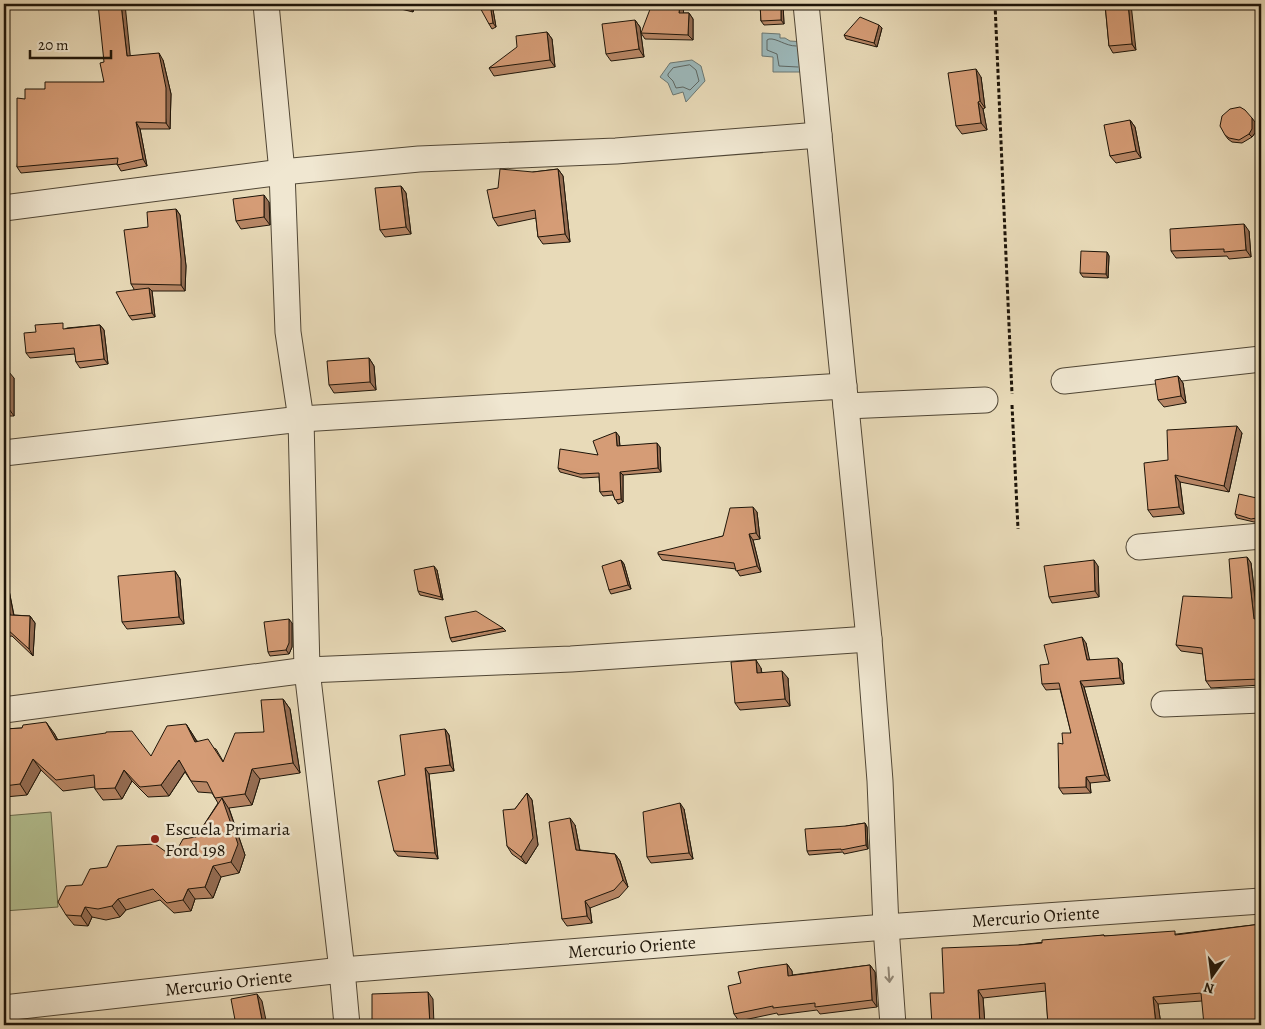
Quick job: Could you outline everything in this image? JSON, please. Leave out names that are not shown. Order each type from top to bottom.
[{"type":"street","points":[[266,4],[282,172],[288,332],[301,418],[307,670],[347,1025]]},
{"type":"street","points":[[806,4],[869,639],[880,781],[886,927],[893,1025]]},
{"type":"street","points":[[4,208],[282,172],[419,160],[616,151],[819,135]]},
{"type":"street","points":[[1064,381],[1261,359]]},
{"type":"street","points":[[4,453],[301,418],[845,396],[985,400]]},
{"type":"street","points":[[1139,547],[1261,536]]},
{"type":"street","points":[[4,710],[307,670],[571,659],[869,639]]},
{"type":"street","points":[[1164,704],[1261,700]]},
{"type":"street","name":"Mercurio Oriente","points":[[4,1008],[342,970],[886,927],[1261,900]]},
{"type":"path","points":[[995,4],[1018,529]]},
{"type":"green space","points":[[51,812],[58,907],[4,911],[4,816]]},
{"type":"water","points":[[762,33],[780,34],[780,38],[806,42],[806,72],[773,72],[773,57],[762,56]]},
{"type":"water","points":[[692,60],[701,66],[705,81],[686,102],[683,92],[673,95],[668,83],[660,77],[670,63]]},
{"type":"building","points":[[98,4],[121,4],[127,56],[159,53],[166,88],[166,123],[136,122],[143,159],[117,165],[118,158],[17,167],[17,98],[25,99],[25,89],[45,89],[45,82],[104,82],[100,63],[104,62]]},
{"type":"building","points":[[478,4],[490,4],[493,23],[489,24]]},
{"type":"building","points":[[652,4],[680,4],[679,13],[689,13],[688,35],[641,33]]},
{"type":"building","points":[[760,4],[781,4],[781,20],[761,21]]},
{"type":"building","points":[[1105,4],[1128,4],[1132,44],[1109,46]]},
{"type":"building","points":[[860,17],[879,25],[874,43],[844,35]]},
{"type":"building","points":[[635,20],[639,49],[606,54],[602,24]]},
{"type":"building","points":[[547,32],[550,60],[489,68],[517,47],[516,36]]},
{"type":"building","points":[[976,69],[981,123],[956,126],[948,73]]},
{"type":"building","points":[[1240,107],[1252,118],[1252,129],[1249,134],[1239,140],[1229,138],[1220,126],[1222,116],[1230,109]]},
{"type":"building","points":[[1130,120],[1136,151],[1110,156],[1104,125]]},
{"type":"building","points":[[500,169],[533,172],[558,169],[565,234],[538,237],[535,210],[493,218],[487,190],[498,188]]},
{"type":"building","points":[[401,186],[406,227],[380,230],[375,188]]},
{"type":"building","points":[[264,195],[264,217],[236,221],[233,199]]},
{"type":"building","points":[[176,209],[181,259],[181,285],[131,284],[124,230],[148,227],[147,212]]},
{"type":"building","points":[[1244,224],[1246,250],[1224,252],[1224,249],[1171,251],[1170,229]]},
{"type":"building","points":[[1081,251],[1107,252],[1106,274],[1080,273]]},
{"type":"building","points":[[149,288],[152,313],[129,316],[116,292]]},
{"type":"building","points":[[63,323],[63,329],[100,325],[104,359],[76,362],[74,348],[26,353],[24,333],[36,332],[35,325]]},
{"type":"building","points":[[369,358],[370,382],[329,385],[327,361]]},
{"type":"building","points":[[9,372],[9,409],[4,409],[4,373]]},
{"type":"building","points":[[1178,376],[1181,396],[1158,400],[1155,380]]},
{"type":"building","points":[[1237,426],[1224,486],[1175,475],[1179,507],[1148,510],[1144,463],[1168,460],[1167,430]]},
{"type":"building","points":[[616,432],[617,446],[657,443],[658,468],[620,472],[621,499],[615,500],[612,491],[600,492],[599,473],[580,474],[558,468],[560,449],[598,455],[593,441]]},
{"type":"building","points":[[1239,494],[1261,499],[1257,518],[1251,519],[1235,514]]},
{"type":"building","points":[[753,507],[756,533],[749,534],[757,566],[736,571],[734,563],[658,554],[658,552],[723,536],[730,508]]},
{"type":"building","points":[[1247,557],[1254,619],[1261,617],[1261,679],[1206,681],[1202,648],[1176,645],[1183,596],[1232,598],[1229,559]]},
{"type":"building","points":[[621,560],[628,585],[609,590],[602,566]]},
{"type":"building","points":[[1094,560],[1095,591],[1049,597],[1044,566]]},
{"type":"building","points":[[434,566],[441,597],[418,591],[414,570]]},
{"type":"building","points":[[175,571],[179,617],[122,622],[118,576]]},
{"type":"building","points":[[4,579],[10,615],[30,616],[29,649],[7,629],[4,630]]},
{"type":"building","points":[[476,611],[503,628],[450,638],[445,617]]},
{"type":"building","points":[[289,619],[289,643],[286,650],[268,652],[264,622]]},
{"type":"building","points":[[1082,637],[1087,660],[1118,658],[1120,678],[1080,681],[1105,775],[1086,777],[1086,787],[1059,788],[1058,743],[1063,744],[1062,733],[1071,733],[1059,683],[1042,684],[1040,665],[1049,664],[1044,645]]},
{"type":"building","points":[[756,660],[757,673],[782,671],[785,699],[735,703],[731,662]]},
{"type":"building","points":[[283,699],[293,763],[252,769],[245,794],[215,798],[207,782],[191,781],[179,760],[161,785],[140,787],[124,770],[115,788],[95,789],[94,775],[56,780],[33,759],[20,784],[4,786],[4,729],[22,728],[23,725],[46,722],[56,740],[106,732],[132,731],[151,756],[167,726],[186,724],[195,742],[208,739],[223,762],[235,733],[264,732],[261,700]]},
{"type":"building","points":[[445,729],[450,765],[425,768],[435,853],[394,851],[378,781],[405,775],[400,735]]},
{"type":"building","points":[[527,793],[533,838],[521,857],[507,846],[503,810],[515,809]]},
{"type":"building","points":[[222,798],[238,844],[231,862],[213,866],[205,887],[188,889],[183,900],[167,903],[153,889],[118,899],[112,906],[98,909],[85,907],[81,916],[66,915],[58,902],[66,886],[82,885],[90,869],[107,867],[117,846],[155,844],[173,857],[183,839],[196,837]]},
{"type":"building","points":[[680,803],[689,853],[647,857],[643,812]]},
{"type":"building","points":[[570,818],[576,850],[615,854],[623,880],[614,890],[585,901],[587,916],[562,919],[549,822]]},
{"type":"building","points":[[865,823],[866,845],[841,850],[807,851],[805,829]]},
{"type":"building","points":[[1261,924],[1261,1025],[1204,1025],[1201,993],[1153,997],[1156,1025],[1048,1025],[1045,983],[978,990],[980,1025],[932,1025],[930,993],[944,993],[942,948],[1019,945],[1042,943],[1042,940],[1175,931],[1175,935]]},
{"type":"building","points":[[787,964],[788,976],[870,965],[872,1000],[815,1007],[815,1003],[773,1008],[773,1006],[734,1014],[728,986],[741,983],[738,972]]},
{"type":"building","points":[[428,992],[430,1025],[372,1025],[372,994]]},
{"type":"building","points":[[257,994],[263,1025],[236,1025],[231,999]]},
{"type":"place","name":"Escuela Primaria Ford 198","points":[[155,839]]}]
